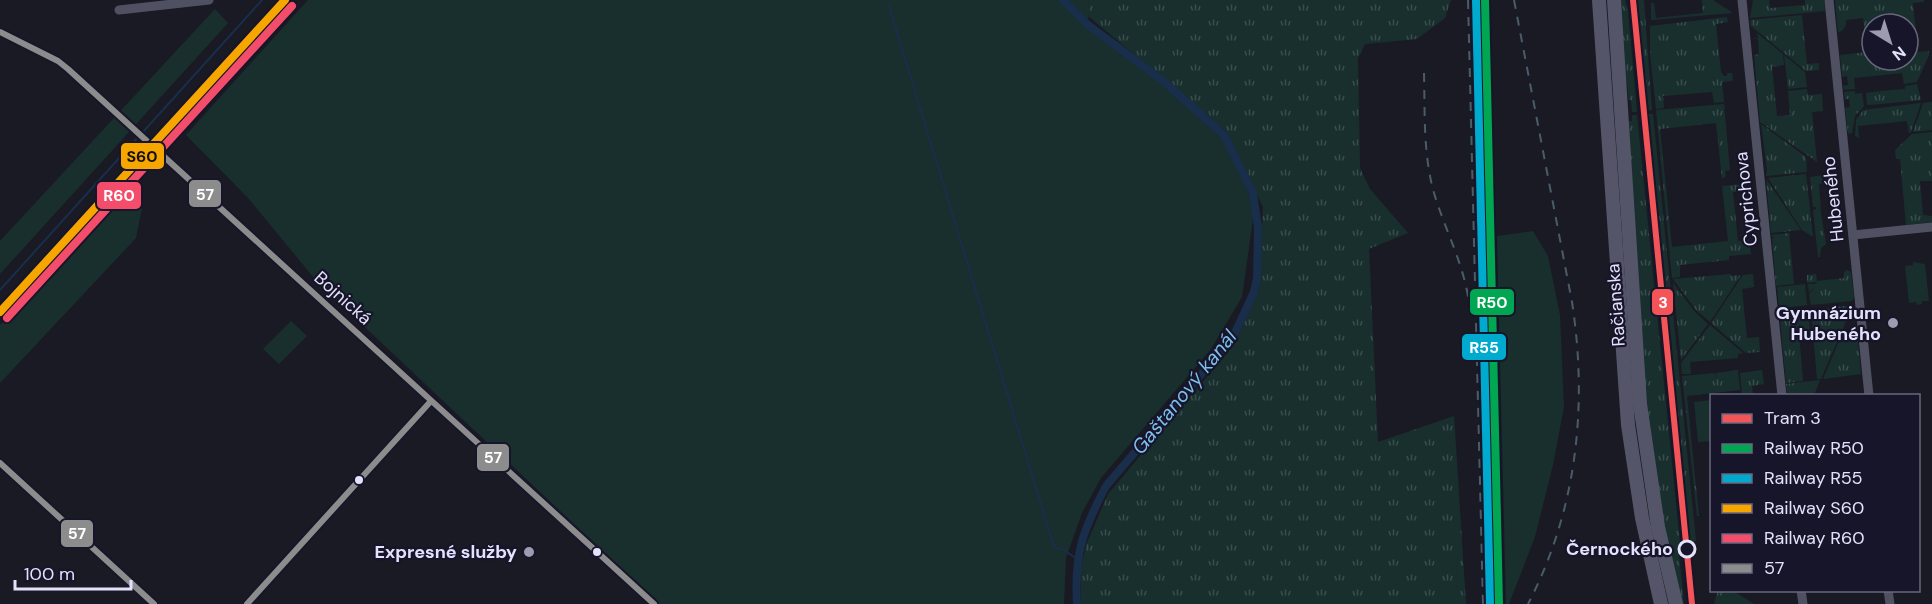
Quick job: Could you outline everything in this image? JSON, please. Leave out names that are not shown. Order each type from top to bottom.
[{"type":"main road","name":"Račianska","points":[[1599,0],[1628,425],[1642,518],[1660,604]]},
{"type":"main road","name":"Račianska","points":[[1614,0],[1640,404],[1658,527],[1676,604]]},
{"type":"street","points":[[119,10],[209,0]]},
{"type":"street","name":"Cyprichova","points":[[1742,0],[1782,394]]},
{"type":"street","name":"Hubeného","points":[[1829,0],[1869,394]]},
{"type":"street","name":"Bojnická","points":[[0,32],[58,61],[654,604]]},
{"type":"street","points":[[1853,235],[1932,227]]},
{"type":"street","points":[[246,604],[431,401]]},
{"type":"street","points":[[0,463],[154,604]]},
{"type":"green space","points":[[308,0],[1089,0],[1088,25],[1162,80],[1224,135],[1256,198],[1242,297],[1211,349],[1101,478],[1082,513],[1066,558],[1064,604],[659,604],[319,284],[248,198],[186,135]]},
{"type":"green space","points":[[1089,0],[1451,0],[1445,18],[1417,39],[1365,44],[1358,58],[1360,168],[1370,189],[1408,233],[1369,249],[1378,442],[1454,416],[1466,604],[1081,604],[1081,568],[1086,545],[1108,494],[1234,345],[1259,289],[1263,207],[1226,131],[1088,16]]},
{"type":"green space","points":[[1619,0],[1625,0],[1628,12],[1637,112],[1632,112],[1631,100],[1629,100]]},
{"type":"green space","points":[[1636,0],[1644,0],[1652,110],[1646,111]]},
{"type":"green space","points":[[1702,0],[1713,0],[1733,13],[1651,20],[1651,3],[1654,3],[1656,18],[1703,13]]},
{"type":"green space","points":[[1753,0],[1769,0],[1770,8],[1805,5],[1805,0],[1824,0],[1825,11],[1750,18]]},
{"type":"green space","points":[[1835,0],[1924,0],[1924,2],[1913,3],[1914,12],[1860,12],[1860,18],[1846,20],[1842,31],[1838,32]]},
{"type":"green space","points":[[215,9],[228,23],[0,274],[0,241]]},
{"type":"green space","points":[[1802,15],[1807,64],[1819,63],[1819,70],[1806,71],[1751,26],[1750,20]]},
{"type":"green space","points":[[1727,17],[1728,22],[1716,24],[1721,72],[1724,76],[1732,73],[1733,81],[1722,82],[1724,102],[1714,103],[1712,92],[1663,96],[1664,108],[1656,109],[1650,53],[1650,26]]},
{"type":"green space","points":[[1757,33],[1783,54],[1784,65],[1772,67],[1777,116],[1790,115],[1788,91],[1807,89],[1808,95],[1822,94],[1823,111],[1812,112],[1817,162],[1760,122],[1754,55],[1759,54],[1758,39],[1752,39],[1758,38]]},
{"type":"green space","points":[[1929,51],[1917,82],[1904,84],[1902,73],[1854,78],[1855,89],[1844,90],[1843,86],[1848,85],[1847,76],[1842,77],[1840,55],[1860,53],[1860,72],[1920,72],[1920,52]]},
{"type":"green space","points":[[1784,55],[1805,72],[1807,87],[1788,89]]},
{"type":"green space","points":[[1917,84],[1921,100],[1867,105],[1866,93],[1879,91],[1880,94],[1880,91],[1905,89],[1905,86]]},
{"type":"green space","points":[[1855,91],[1855,94],[1862,93],[1864,106],[1855,116],[1852,133],[1848,134],[1845,108],[1850,107],[1849,99],[1845,99],[1844,92]]},
{"type":"green space","points":[[1932,102],[1932,130],[1913,132],[1923,103]]},
{"type":"green space","points":[[1921,103],[1909,133],[1907,121],[1858,126],[1859,138],[1855,136],[1856,120],[1863,110]]},
{"type":"green space","points":[[1724,104],[1730,170],[1725,171],[1726,176],[1722,179],[1716,123],[1660,129],[1672,247],[1728,241],[1722,186],[1744,184],[1744,191],[1733,192],[1738,241],[1749,240],[1751,254],[1729,256],[1729,260],[1680,265],[1680,277],[1672,278],[1656,110]]},
{"type":"green space","points":[[1646,114],[1653,114],[1696,541],[1688,542]]},
{"type":"green space","points":[[1632,115],[1637,115],[1680,543],[1678,544],[1684,604],[1680,604],[1667,550],[1646,415],[1630,172],[1629,121],[1632,121]]},
{"type":"green space","points":[[1761,124],[1806,157],[1807,172],[1766,176]]},
{"type":"green space","points":[[1932,132],[1932,181],[1920,181],[1923,215],[1932,216],[1932,222],[1906,225],[1900,159],[1896,159],[1895,150],[1912,134]]},
{"type":"green space","points":[[1806,174],[1813,237],[1802,230],[1768,178]]},
{"type":"green space","points":[[1831,174],[1832,182],[1819,184],[1826,244],[1821,248],[1820,257],[1818,257],[1813,210],[1816,207],[1813,207],[1810,177]]},
{"type":"green space","points":[[136,178],[142,208],[136,238],[0,383],[0,325]]},
{"type":"green space","points":[[1766,179],[1801,230],[1771,233]]},
{"type":"green space","points":[[1533,231],[1548,256],[1560,315],[1564,407],[1553,465],[1535,537],[1509,604],[1506,604],[1497,236]]},
{"type":"green space","points":[[1789,233],[1794,284],[1776,286],[1772,239],[1774,238],[1771,235]]},
{"type":"green space","points":[[1913,262],[1925,264],[1929,301],[1922,301],[1922,304],[1917,305],[1916,302],[1909,303],[1905,266],[1913,265]]},
{"type":"green space","points":[[1847,270],[1851,272],[1854,297],[1852,301],[1811,305],[1809,295],[1814,287],[1809,293],[1808,284],[1817,282],[1807,283],[1807,275],[1816,274],[1817,281],[1844,278],[1844,272]]},
{"type":"green space","points":[[1731,274],[1731,276],[1741,275],[1710,322],[1696,310],[1673,279]]},
{"type":"green space","points":[[1753,274],[1754,287],[1742,289],[1747,338],[1759,337],[1760,352],[1746,353],[1711,323],[1743,275]]},
{"type":"green space","points":[[1673,283],[1695,312],[1708,324],[1681,360]]},
{"type":"green space","points":[[1805,284],[1807,305],[1779,307],[1777,287]]},
{"type":"green space","points":[[1853,305],[1821,379],[1817,379],[1811,310]]},
{"type":"green space","points":[[1806,310],[1810,331],[1799,333],[1803,381],[1786,383],[1781,314],[1779,314]]},
{"type":"green space","points":[[291,321],[307,336],[279,364],[263,349]]},
{"type":"green space","points":[[1710,325],[1743,353],[1738,354],[1738,358],[1690,362],[1691,374],[1682,374],[1681,363]]},
{"type":"green space","points":[[1857,331],[1861,374],[1823,379],[1843,332]]},
{"type":"green space","points":[[1738,370],[1740,390],[1687,396],[1699,516],[1697,516],[1682,376],[1715,373],[1716,378],[1716,373]]},
{"type":"green space","points":[[1762,370],[1764,384],[1752,386],[1753,394],[1742,394],[1740,373]]},
{"type":"green space","points":[[1820,380],[1814,394],[1787,394],[1786,384]]},
{"type":"green space","points":[[1710,400],[1710,441],[1698,442],[1694,402]]},
{"type":"green space","points":[[1717,592],[1735,592],[1754,604],[1714,604]]},
{"type":"waterway","points":[[143,132],[262,0]]},
{"type":"waterway","name":"Gaštanový kanál","points":[[1063,0],[1088,25],[1162,80],[1224,135],[1253,193],[1258,227],[1257,278],[1254,292],[1233,337],[1106,486],[1098,502],[1086,529],[1079,556],[1077,604]]},
{"type":"waterway","points":[[889,6],[1054,547],[1064,550],[1077,559]]},
{"type":"waterway","points":[[0,290],[139,136]]},
{"type":"railway","points":[[1468,0],[1483,604]]},
{"type":"railway","points":[[1514,0],[1572,302],[1579,380],[1578,418],[1568,495],[1545,568],[1528,604]]},
{"type":"railway","points":[[1424,73],[1425,133],[1430,178],[1463,275],[1469,303]]},
{"type":"tram line","name":"3","points":[[1633,0],[1692,604]]},
{"type":"rail line","name":"S60","points":[[0,312],[285,0]]},
{"type":"rail line","name":"R55","points":[[1476,0],[1490,604]]},
{"type":"rail line","name":"R50","points":[[1485,0],[1499,604]]},
{"type":"rail line","name":"R60","points":[[7,318],[292,6]]},
{"type":"transit line","name":"57","points":[[0,32],[58,61],[68,69],[654,604]]},
{"type":"transit line","name":"57","points":[[247,604],[431,401]]},
{"type":"transit line","name":"57","points":[[0,463],[154,604]]},
{"type":"place","name":"Gymnázium Hubeného","points":[[1893,323]]},
{"type":"place","name":"Černockého","points":[[1687,549]]},
{"type":"place","name":"Expresné služby","points":[[529,552]]}]
